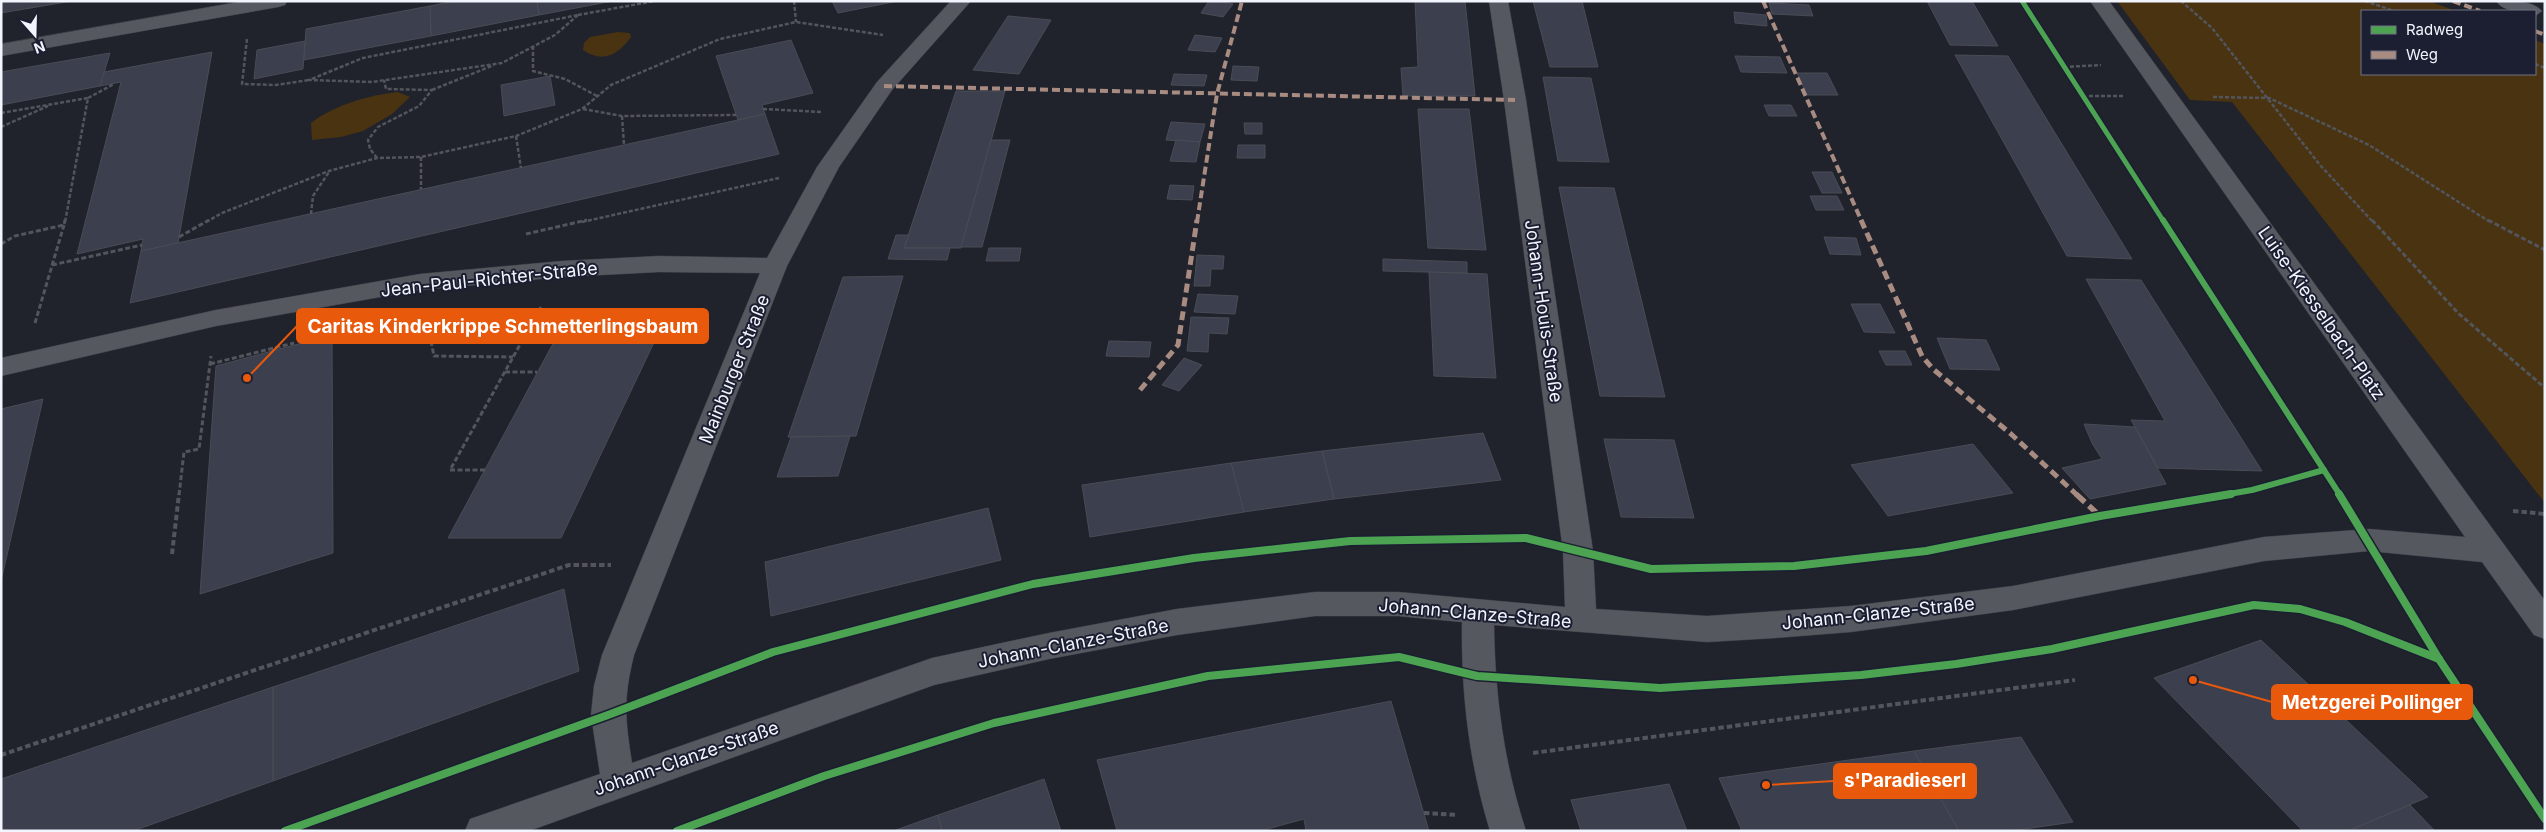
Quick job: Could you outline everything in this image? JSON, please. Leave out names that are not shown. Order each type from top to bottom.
[{"type":"highway","points":[[2505,1],[2528,10]]},
{"type":"street","points":[[1,50],[278,1]]},
{"type":"street","name":"Mainburger Straße","points":[[618,781],[608,715],[610,686],[618,655],[775,266],[828,167],[864,114],[884,86],[923,40],[962,1]]},
{"type":"street","name":"Johann-Houis-Straße","points":[[1498,1],[1514,100],[1578,551],[1581,621]]},
{"type":"street","name":"Luise-Kiesselbach-Platz","points":[[2099,1],[2545,626]]},
{"type":"street","name":"Jean-Paul-Richter-Straße","points":[[12,365],[216,318],[420,282],[562,269],[659,264],[775,266]]},
{"type":"street","name":"Johann-Clanze-Straße","points":[[490,830],[618,781],[932,672],[1049,646],[1177,622],[1315,604],[1398,604],[1581,621],[1707,628],[1852,619],[2013,598],[2264,549],[2369,540],[2492,551]]},
{"type":"street","points":[[1478,612],[1477,676],[1487,759],[1508,831]]},
{"type":"path","points":[[308,80],[363,58],[655,1]]},
{"type":"path","points":[[794,1],[796,22]]},
{"type":"path","points":[[2180,1],[2212,28],[2320,165],[2458,313],[2545,388]]},
{"type":"path","points":[[2365,1],[2391,10]]},
{"type":"path","points":[[251,6],[242,84],[271,86],[308,80],[372,82],[502,63]]},
{"type":"path","points":[[384,80],[386,89],[432,90],[502,63],[555,35],[578,15]]},
{"type":"path","points":[[179,237],[222,213],[329,171],[377,158],[421,157],[516,136],[582,109],[610,85],[720,39],[796,22],[923,40]]},
{"type":"path","points":[[533,46],[533,70],[566,78],[597,96]]},
{"type":"path","points":[[1,113],[88,98],[114,84]]},
{"type":"path","points":[[377,158],[370,149],[368,140],[378,127],[419,106],[432,90]]},
{"type":"path","points":[[12,365],[52,266],[64,225],[88,98]]},
{"type":"path","points":[[2269,98],[2369,145],[2483,218],[2545,250]]},
{"type":"path","points":[[1,127],[54,104]]},
{"type":"path","points":[[582,109],[622,116],[736,115]]},
{"type":"path","points":[[763,109],[864,114]]},
{"type":"path","points":[[622,116],[624,145]]},
{"type":"path","points":[[516,136],[521,168]]},
{"type":"path","points":[[421,157],[421,189]]},
{"type":"path","points":[[523,235],[828,167]]},
{"type":"path","points":[[310,214],[313,196],[329,171]]},
{"type":"path","points":[[1,244],[15,236],[64,225]]},
{"type":"path","points":[[52,266],[142,245]]},
{"type":"path","points":[[485,470],[450,470],[562,269]]},
{"type":"path","points":[[172,554],[184,452],[199,449],[216,318]]},
{"type":"path","points":[[343,332],[431,341],[434,356],[513,357]]},
{"type":"path","points":[[210,364],[296,342]]},
{"type":"path","points":[[505,372],[538,372]]},
{"type":"path","points":[[1,755],[569,565],[654,565]]},
{"type":"path","points":[[1487,759],[2075,680]]},
{"type":"shaded area","points":[[2117,1],[2429,1],[2453,10],[2361,10],[2361,75],[2536,75],[2536,40],[2545,44],[2545,503],[2232,102],[2190,100]]},
{"type":"shaded area","points":[[618,32],[630,33],[631,37],[616,52],[604,57],[590,54],[583,50],[584,43],[590,37]]},
{"type":"shaded area","points":[[398,92],[410,97],[392,114],[363,131],[341,137],[312,140],[311,123],[330,111],[364,98]]},
{"type":"building","points":[[1,1],[72,1],[1,13]]},
{"type":"building","points":[[455,1],[537,1],[539,15],[431,36],[430,6]]},
{"type":"building","points":[[537,1],[613,1],[539,15]]},
{"type":"building","points":[[832,1],[898,1],[838,13]]},
{"type":"building","points":[[1209,1],[1233,4],[1223,17],[1201,13]]},
{"type":"building","points":[[1415,1],[1465,1],[1475,96],[1403,96],[1401,68],[1418,67]]},
{"type":"building","points":[[1533,1],[1582,1],[1598,67],[1550,67]]},
{"type":"building","points":[[1927,1],[1972,1],[1998,46],[1950,45]]},
{"type":"building","points":[[1769,3],[1809,5],[1813,16],[1772,14]]},
{"type":"building","points":[[430,6],[431,36],[304,60],[306,29]]},
{"type":"building","points":[[1734,12],[1766,15],[1767,26],[1735,23]]},
{"type":"building","points":[[1008,16],[1051,20],[1019,74],[973,70]]},
{"type":"building","points":[[1195,35],[1222,38],[1215,52],[1188,50]]},
{"type":"building","points":[[791,40],[813,93],[762,105],[765,114],[738,120],[716,56]]},
{"type":"building","points":[[305,41],[303,69],[254,79],[257,50]]},
{"type":"building","points":[[212,52],[178,243],[141,251],[143,239],[77,254],[121,82],[100,86],[104,72]]},
{"type":"building","points":[[110,53],[100,86],[1,105],[1,72]]},
{"type":"building","points":[[1955,55],[2008,56],[2132,259],[2067,256]]},
{"type":"building","points":[[1735,56],[1780,57],[1787,73],[1741,72]]},
{"type":"building","points":[[1233,66],[1259,67],[1257,81],[1231,80]]},
{"type":"building","points":[[1797,73],[1827,73],[1838,95],[1807,95]]},
{"type":"building","points":[[1174,74],[1207,75],[1204,86],[1171,85]]},
{"type":"building","points":[[550,76],[555,105],[504,116],[501,85]]},
{"type":"building","points":[[1543,77],[1591,78],[1609,162],[1558,161]]},
{"type":"building","points":[[956,91],[1005,91],[961,248],[904,248]]},
{"type":"building","points":[[1764,105],[1791,105],[1797,116],[1769,116]]},
{"type":"building","points":[[1418,109],[1469,109],[1486,250],[1428,248]]},
{"type":"building","points":[[765,114],[779,154],[130,303],[141,251]]},
{"type":"building","points":[[1171,122],[1205,124],[1200,142],[1166,140]]},
{"type":"building","points":[[1244,123],[1262,123],[1262,134],[1245,134]]},
{"type":"building","points":[[991,140],[1010,140],[982,247],[961,247]]},
{"type":"building","points":[[1176,140],[1200,142],[1196,162],[1170,161]]},
{"type":"building","points":[[1238,145],[1265,145],[1265,158],[1237,158]]},
{"type":"building","points":[[1812,172],[1832,172],[1842,193],[1822,193]]},
{"type":"building","points":[[1170,185],[1194,186],[1192,200],[1167,199]]},
{"type":"building","points":[[1559,187],[1614,188],[1665,397],[1600,396]]},
{"type":"building","points":[[1810,196],[1837,196],[1844,210],[1816,210]]},
{"type":"building","points":[[896,235],[909,235],[904,248],[950,248],[947,260],[888,259]]},
{"type":"building","points":[[1824,237],[1856,238],[1861,255],[1830,254]]},
{"type":"building","points":[[989,248],[1021,248],[1019,261],[986,261]]},
{"type":"building","points":[[1197,255],[1224,256],[1223,269],[1211,269],[1210,286],[1194,286]]},
{"type":"building","points":[[1383,259],[1467,262],[1467,273],[1383,271]]},
{"type":"building","points":[[1429,272],[1487,274],[1496,378],[1434,376]]},
{"type":"building","points":[[903,276],[856,436],[788,437],[843,277]]},
{"type":"building","points":[[2086,279],[2141,280],[2262,471],[2158,468],[2131,420],[2165,421]]},
{"type":"building","points":[[1198,294],[1238,296],[1235,314],[1194,312]]},
{"type":"building","points":[[1851,304],[1880,304],[1895,333],[1864,332]]},
{"type":"building","points":[[570,312],[668,313],[561,538],[448,538]]},
{"type":"building","points":[[1191,317],[1229,318],[1227,334],[1209,333],[1208,352],[1187,351]]},
{"type":"building","points":[[332,335],[333,553],[200,594],[216,366]]},
{"type":"building","points":[[1937,338],[1986,340],[2000,370],[1950,369]]},
{"type":"building","points":[[1109,341],[1151,342],[1149,357],[1106,356]]},
{"type":"building","points":[[1879,351],[1905,351],[1912,365],[1886,365]]},
{"type":"building","points":[[1184,358],[1202,365],[1179,391],[1162,385]]},
{"type":"building","points":[[43,399],[1,581],[1,409]]},
{"type":"building","points":[[2084,424],[2135,427],[2166,484],[2090,499],[2062,468],[2102,459],[2092,443]]},
{"type":"building","points":[[1483,433],[1501,480],[1334,499],[1322,451]]},
{"type":"building","points":[[850,436],[838,476],[777,477],[791,437]]},
{"type":"building","points":[[1604,439],[1674,440],[1694,518],[1621,517]]},
{"type":"building","points":[[1973,444],[2013,493],[1888,516],[1851,465]]},
{"type":"building","points":[[1322,451],[1334,499],[1244,512],[1231,463]]},
{"type":"building","points":[[1231,463],[1244,512],[1090,537],[1082,485]]},
{"type":"building","points":[[988,508],[1001,560],[771,616],[765,562]]},
{"type":"building","points":[[564,589],[579,671],[273,781],[273,687]]},
{"type":"building","points":[[2261,640],[2428,797],[2348,831],[2303,831],[2154,678]]},
{"type":"building","points":[[273,687],[273,781],[133,831],[1,831],[1,779]]},
{"type":"building","points":[[1391,701],[1429,831],[1306,831],[1304,819],[1260,831],[1117,831],[1097,760]]},
{"type":"building","points":[[2021,737],[2073,822],[2011,831],[1959,831],[1914,751]]},
{"type":"building","points":[[1914,751],[1959,831],[1742,831],[1719,778]]},
{"type":"building","points":[[1044,779],[1061,831],[942,831],[938,815]]},
{"type":"building","points":[[1669,784],[1687,831],[1581,831],[1571,800]]},
{"type":"building","points":[[2410,805],[2435,831],[2348,831]]},
{"type":"building","points":[[938,815],[942,831],[893,831]]},
{"type":"marked path","points":[[1140,390],[1178,345],[1217,94],[1242,1]]},
{"type":"marked path","points":[[1763,1],[1922,356],[1933,369],[2011,434],[2100,516]]},
{"type":"marked path","points":[[2453,1],[2477,10]]},
{"type":"marked path","points":[[2536,31],[2545,35]]},
{"type":"marked path","points":[[884,86],[1515,100]]},
{"type":"cycle path","points":[[2022,1],[2369,540],[2439,659],[2545,819]]},
{"type":"cycle path","points":[[285,831],[608,715],[773,652],[1033,584],[1194,558],[1350,541],[1526,538],[1651,569],[1794,566],[1926,551],[2100,516],[2252,490],[2324,470]]},
{"type":"cycle path","points":[[677,831],[824,776],[994,723],[1208,676],[1399,657],[1477,676],[1660,688],[1861,675],[1956,664],[2052,649],[2254,605],[2300,609],[2345,622],[2439,659]]},
{"type":"place","name":"Caritas Kinderkrippe Schmetterlingsbaum","points":[[247,378]]},
{"type":"place","name":"Metzgerei Pollinger","points":[[2193,680]]},
{"type":"place","name":"s'Paradieserl","points":[[1766,785]]}]
